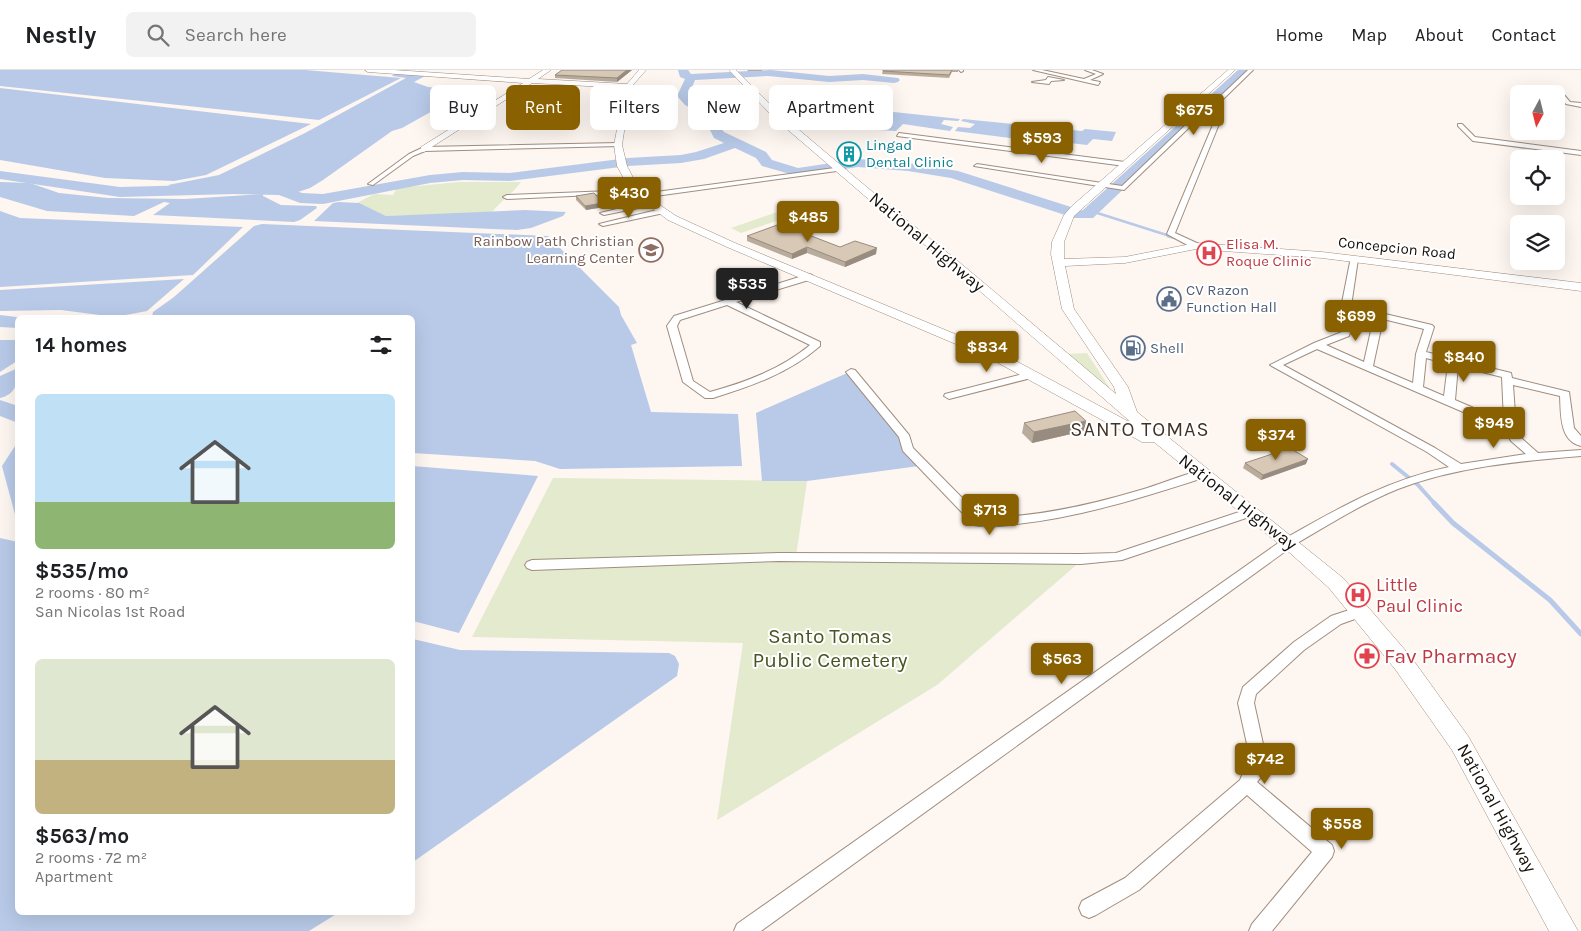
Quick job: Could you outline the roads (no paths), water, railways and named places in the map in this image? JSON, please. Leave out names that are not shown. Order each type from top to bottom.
[{"type":"main road","points":[[368,70],[529,82],[604,85]]},
{"type":"main road","points":[[424,149],[548,70]]},
{"type":"main road","points":[[630,85],[643,70]]},
{"type":"main road","name":"National Highway","points":[[735,73],[776,115],[884,207],[955,264],[1179,456],[1289,542],[1336,583],[1403,663],[1460,743],[1564,931]]},
{"type":"main road","points":[[1130,414],[1121,387],[1068,309],[1057,254],[1058,242],[1069,215],[1105,185],[1125,164],[1234,75]]},
{"type":"main road","points":[[620,130],[618,145],[621,163],[638,194],[672,218],[996,356],[1179,456]]},
{"type":"main road","name":"Concepcion Road","points":[[1060,263],[1124,260],[1196,246],[1354,259],[1468,271],[1581,287]]},
{"type":"street","points":[[1035,70],[1098,83]]},
{"type":"street","points":[[1085,80],[1101,74],[1087,70]]},
{"type":"street","points":[[977,166],[1124,188],[1211,108],[1234,75],[1251,70]]},
{"type":"street","points":[[1035,82],[1048,82],[1048,79],[1067,78]]},
{"type":"street","points":[[1067,78],[1070,86]]},
{"type":"street","points":[[1565,99],[1568,103],[1581,105]]},
{"type":"street","points":[[1196,246],[1171,234],[1218,119],[1199,117]]},
{"type":"street","points":[[1460,125],[1473,139],[1581,153]]},
{"type":"street","points":[[899,135],[1125,164]]},
{"type":"street","points":[[370,184],[411,155],[424,149],[618,145]]},
{"type":"street","points":[[507,197],[638,194],[838,166]]},
{"type":"street","points":[[604,213],[656,207]]},
{"type":"street","points":[[603,224],[656,207]]},
{"type":"street","points":[[1354,259],[1346,308],[1349,320],[1346,334],[1317,345],[1275,365],[1431,450],[1460,468]]},
{"type":"street","points":[[730,303],[817,344],[786,367],[738,388],[709,396],[688,382],[672,326],[677,318],[809,277]]},
{"type":"street","points":[[1346,308],[1429,327],[1421,354],[1418,389]]},
{"type":"street","points":[[1368,367],[1379,316]]},
{"type":"street","points":[[1317,345],[1510,428]]},
{"type":"street","points":[[1421,354],[1507,375],[1510,428],[1515,439],[1536,457]]},
{"type":"street","points":[[1449,402],[1453,362]]},
{"type":"street","points":[[851,372],[905,437],[908,449],[979,522],[1004,523],[1129,498],[1202,474]]},
{"type":"street","points":[[949,396],[1031,375]]},
{"type":"street","points":[[1507,380],[1565,394],[1568,429],[1581,443]]},
{"type":"street","points":[[744,931],[1289,542],[1369,497],[1410,482],[1460,468],[1536,457],[1581,453]]},
{"type":"street","points":[[532,565],[779,557],[1072,559],[1117,557],[1251,512]]},
{"type":"street","points":[[1089,908],[1132,884],[1246,784],[1249,778],[1257,771],[1255,744],[1246,702],[1248,691],[1298,646],[1336,620],[1361,611]]},
{"type":"street","points":[[1246,784],[1325,851],[1259,931]]},
{"type":"water","points":[[0,70],[305,70],[401,78],[319,120],[0,86]]},
{"type":"water","points":[[394,74],[427,75],[414,82],[430,87],[430,112],[402,128],[392,131],[310,188],[293,193],[284,189],[234,187],[182,191],[168,185],[219,175],[305,133],[406,78],[392,76]]},
{"type":"water","points":[[0,88],[311,124],[206,175],[174,181],[105,178],[0,160]]},
{"type":"water","points":[[893,112],[960,119],[958,121],[944,120],[941,124],[953,127],[950,131],[903,124],[896,131],[877,130],[893,130]]},
{"type":"water","points":[[963,119],[1082,131],[1085,129],[1116,132],[1112,141],[1093,139],[1087,145],[1036,139],[1033,141],[955,131],[958,127],[970,128],[975,124],[961,121]]},
{"type":"water","points":[[0,182],[30,183],[59,193],[108,198],[185,199],[263,194],[263,196],[281,205],[316,206],[317,208],[294,222],[153,215],[170,203],[164,202],[134,216],[47,211],[0,197]]},
{"type":"water","points":[[333,203],[359,203],[386,216],[525,210],[566,212],[563,216],[531,228],[517,230],[314,221]]},
{"type":"water","points":[[0,211],[20,218],[243,227],[193,275],[0,287]]},
{"type":"water","points":[[262,224],[548,236],[619,307],[621,315],[637,343],[631,345],[651,412],[738,414],[742,466],[560,469],[535,461],[415,453],[415,315],[152,315],[153,312],[174,297],[254,226]]},
{"type":"water","points":[[184,279],[147,311],[126,315],[100,315],[61,310],[0,311],[0,290]]},
{"type":"water","points":[[0,340],[15,340],[15,362],[0,372]]},
{"type":"water","points":[[848,374],[901,436],[919,466],[807,481],[762,481],[756,413]]},
{"type":"water","points":[[15,446],[15,515],[2,466]]},
{"type":"water","points":[[415,466],[538,476],[459,633],[415,622]]},
{"type":"water","points":[[0,538],[15,541],[15,915],[335,915],[309,931],[0,931]]},
{"type":"water","points":[[415,639],[460,650],[669,653],[675,656],[679,664],[677,676],[415,861]]},
{"type":"waterway","points":[[683,70],[684,75],[691,77]]},
{"type":"waterway","points":[[1079,215],[1087,215],[1244,70]]},
{"type":"waterway","points":[[691,77],[768,73],[829,79],[863,77],[894,80]]},
{"type":"waterway","points":[[691,77],[683,96],[689,102],[716,116],[718,122],[715,128],[719,135],[736,143]]},
{"type":"waterway","points":[[0,175],[120,192],[234,189],[281,190],[300,198],[323,199],[430,179],[463,176],[510,177],[628,162],[681,159],[699,156],[736,143]]},
{"type":"waterway","points":[[736,143],[761,155],[767,163],[797,172],[858,163],[908,167],[953,174],[1065,210]]},
{"type":"waterway","points":[[1091,211],[1173,237]]},
{"type":"waterway","points":[[1168,236],[1176,238]]},
{"type":"waterway","points":[[0,321],[15,322]]},
{"type":"waterway","points":[[0,391],[9,380],[15,377]]},
{"type":"waterway","points":[[0,407],[15,414]]},
{"type":"waterway","points":[[1392,464],[1418,485],[1435,504]]},
{"type":"waterway","points":[[1434,503],[1453,523],[1550,600],[1581,634]]},
{"type":"place","name":"Lingad Dental Clinic","points":[[849,154]]},
{"type":"place","name":"Rainbow Path Christian Learning Center","points":[[651,250]]},
{"type":"place","name":"Elisa M. Roque Clinic","points":[[1209,253]]},
{"type":"place","name":"CV Razon Function Hall","points":[[1169,299]]},
{"type":"place","name":"Shell","points":[[1133,348]]},
{"type":"place","name":"Little Paul Clinic","points":[[1358,595]]},
{"type":"place","name":"Fav Pharmacy","points":[[1367,656]]},
{"type":"district","name":"SANTO TOMAS","points":[[1140,429]]},
{"type":"park label","name":"Santo Tomas Public Cemetery","points":[[830,648]]}]
